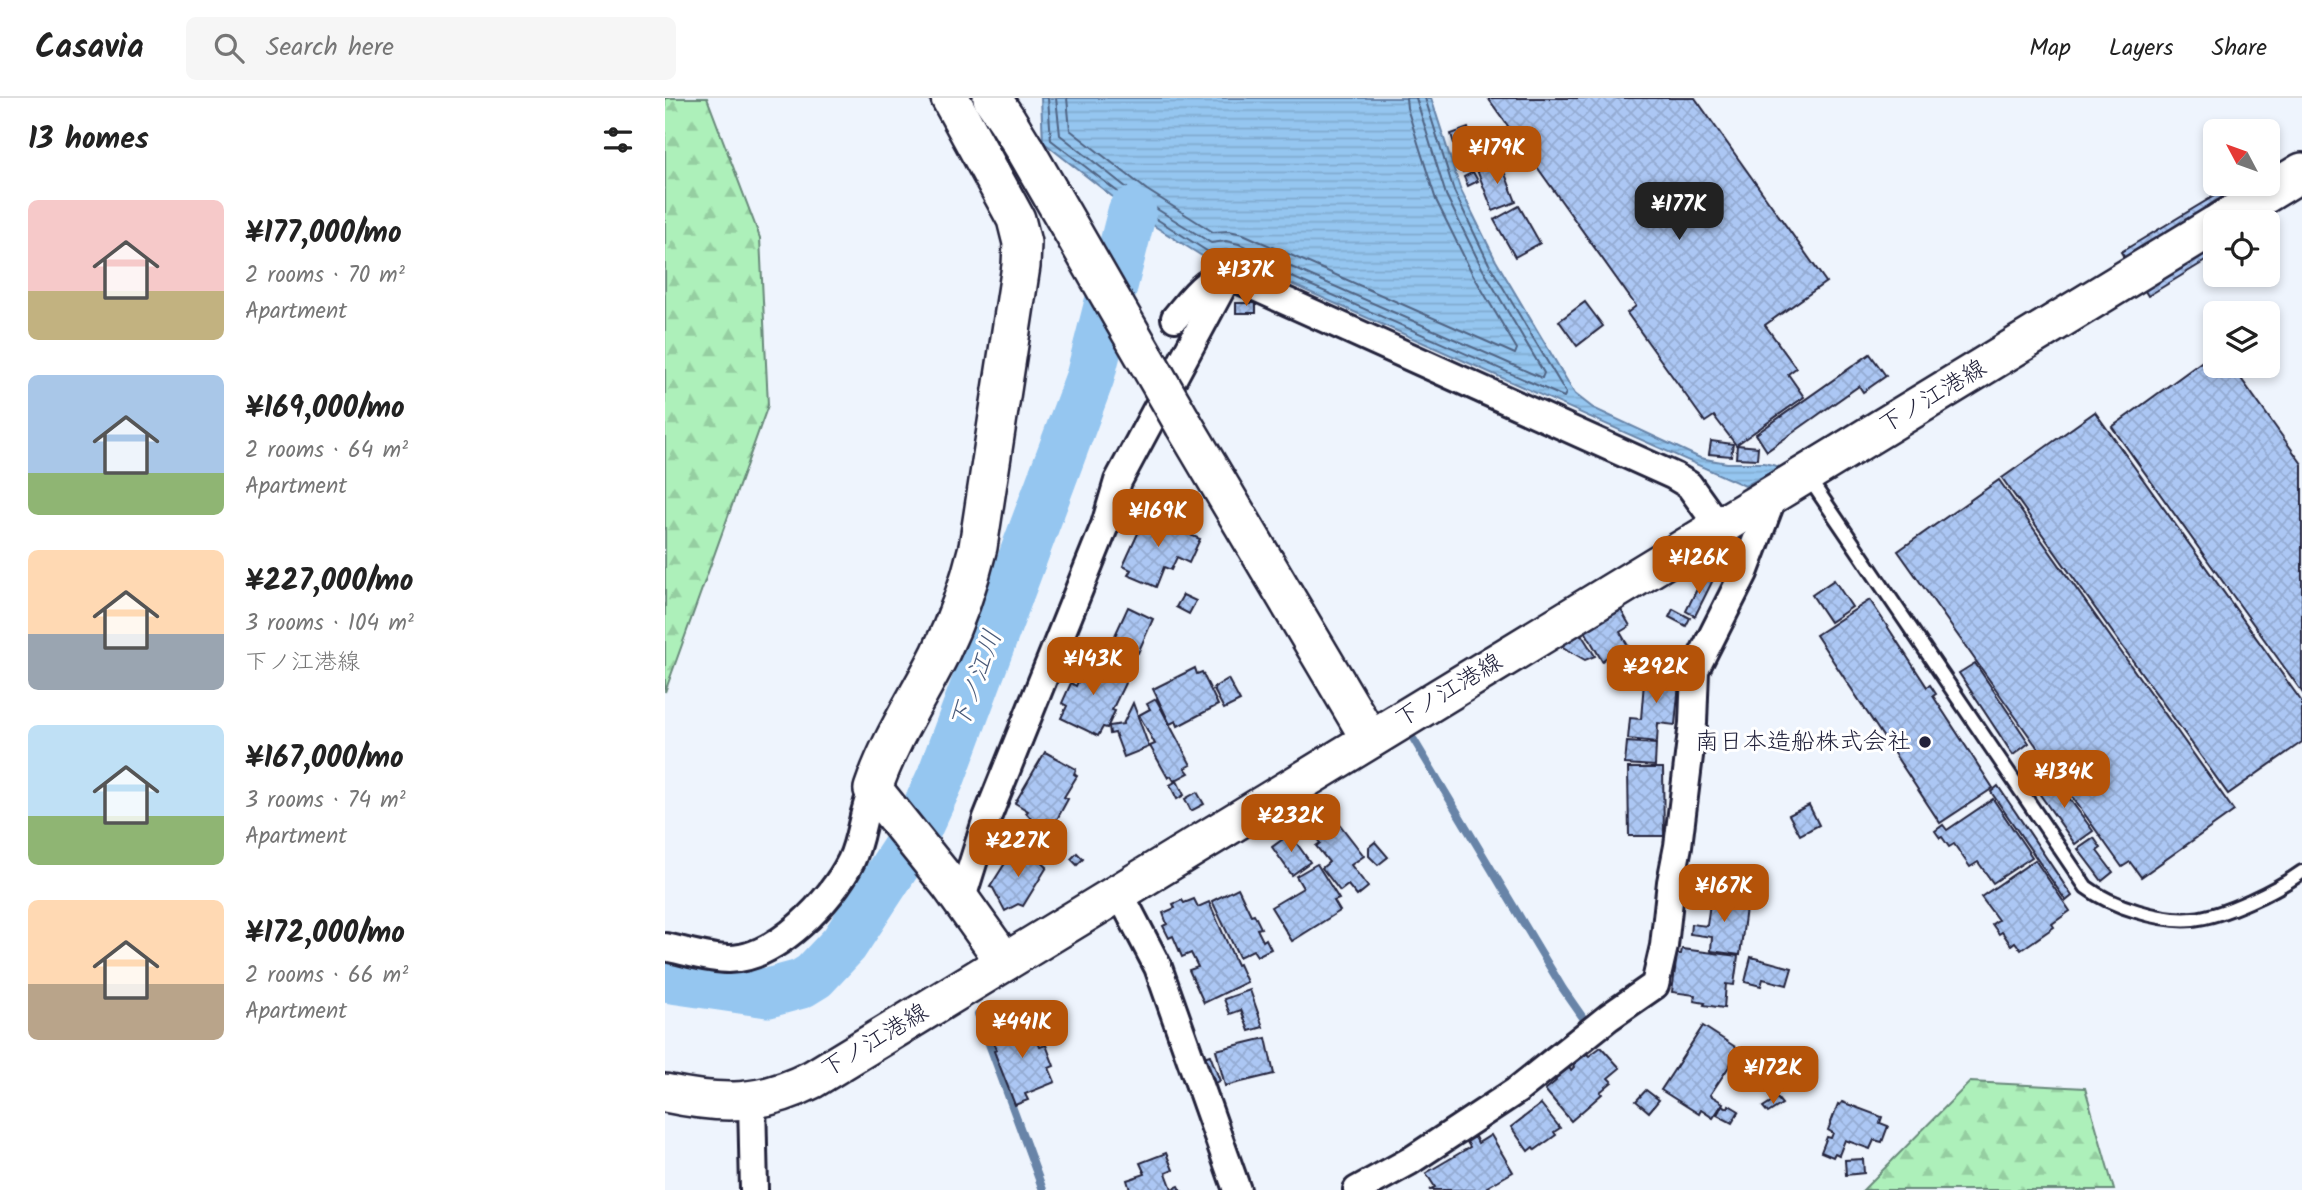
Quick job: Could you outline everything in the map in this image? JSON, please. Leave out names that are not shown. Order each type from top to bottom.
[{"type":"main road","points":[[950,98],[1016,219],[1022,243],[1021,266],[978,547],[970,581],[941,652],[880,768],[875,791],[1005,962]]},
{"type":"main road","points":[[992,98],[1370,739]]},
{"type":"main road","name":"下ノ江港線","points":[[2239,210],[2302,172]]},
{"type":"main road","name":"下ノ江港線","points":[[665,1093],[714,1101],[752,1101],[784,1093],[813,1079],[2203,232]]},
{"type":"street","points":[[955,893],[1105,525],[1118,481],[1228,276]]},
{"type":"street","points":[[1175,318],[1198,291],[1220,277],[1228,276],[1674,476],[1689,485],[1719,527]]},
{"type":"street","points":[[1357,1190],[1410,1161],[1516,1091],[1609,1017],[1655,985],[1664,946],[1693,723],[1695,670],[1744,573],[1774,494]]},
{"type":"street","points":[[665,947],[726,959],[737,958],[765,949],[796,929],[817,908],[850,862],[863,813],[875,791]]},
{"type":"street","points":[[1119,892],[1158,967],[1237,1190]]},
{"type":"street","points":[[752,1101],[754,1190]]},
{"type":"lane","points":[[1806,474],[2086,887],[2101,898],[2145,914],[2190,919],[2207,916],[2254,898],[2302,872]]},
{"type":"green space","points":[[665,98],[707,98],[760,238],[768,405],[665,692]]},
{"type":"green space","points":[[1970,1082],[2085,1088],[2114,1190],[1863,1190]]},
{"type":"water","points":[[1041,98],[1431,98],[1460,188],[1496,261],[1575,394],[1593,408],[1700,458],[1781,467],[1745,486],[1233,258],[1210,261],[1132,212],[1043,142]]},
{"type":"building","points":[[1488,98],[1695,98],[1826,282],[1765,325],[1796,368],[1788,374],[1804,397],[1736,445],[1714,416],[1705,422],[1627,313],[1636,306]]},
{"type":"building","points":[[1468,128],[1470,137],[1479,134],[1488,163],[1463,172],[1451,134]]},
{"type":"building","points":[[1500,161],[1516,202],[1493,211],[1477,170]]},
{"type":"building","points":[[1473,172],[1478,181],[1468,186],[1464,177]]},
{"type":"building","points":[[2214,196],[2252,196],[2260,210],[2203,210],[2203,262],[2148,296],[2121,252]]},
{"type":"building","points":[[1519,206],[1540,243],[1515,257],[1494,220]]},
{"type":"building","points":[[1585,302],[1603,326],[1577,346],[1559,321]]},
{"type":"building","points":[[1236,303],[1256,303],[1256,313],[1236,313]]},
{"type":"building","points":[[1870,354],[1886,376],[1863,392],[1859,386],[1767,451],[1756,434]]},
{"type":"building","points":[[2203,361],[2203,378],[2241,378],[2302,464],[2302,692],[2112,427]]},
{"type":"building","points":[[2095,412],[2302,702],[2302,742],[2228,794],[2002,478]]},
{"type":"building","points":[[1711,441],[1733,444],[1731,456],[1709,454]]},
{"type":"building","points":[[1737,445],[1758,447],[1757,459],[1736,458]]},
{"type":"building","points":[[1999,480],[2234,811],[2141,877],[2130,862],[2122,867],[1898,551]]},
{"type":"building","points":[[1154,512],[1174,521],[1172,527],[1200,539],[1189,563],[1177,557],[1171,570],[1164,567],[1156,587],[1128,575],[1131,570],[1123,566],[1145,518],[1150,521]]},
{"type":"building","points":[[1704,575],[1713,580],[1695,616],[1686,611]]},
{"type":"building","points":[[1834,580],[1852,607],[1830,622],[1812,595]]},
{"type":"building","points":[[1183,595],[1196,601],[1189,614],[1176,607]]},
{"type":"building","name":"南日本造船株式会社","points":[[1870,600],[1927,687],[1930,685],[1936,694],[1933,696],[1993,788],[1940,823],[1816,635]]},
{"type":"building","points":[[1128,607],[1153,619],[1138,653],[1134,651],[1128,664],[1110,655],[1115,644],[1112,642]]},
{"type":"building","points":[[1673,609],[1690,618],[1686,626],[1669,617]]},
{"type":"building","points":[[1621,610],[1630,626],[1620,632],[1634,656],[1630,658],[1634,663],[1617,673],[1607,657],[1602,661],[1585,631]]},
{"type":"building","points":[[1581,634],[1595,656],[1585,660],[1561,646]]},
{"type":"building","points":[[1075,636],[1086,640],[1080,655],[1069,650]]},
{"type":"building","points":[[1086,655],[1120,672],[1118,675],[1127,679],[1112,710],[1115,711],[1107,728],[1103,727],[1098,736],[1061,718],[1067,706],[1062,703],[1071,683],[1076,686],[1086,665],[1083,663]]},
{"type":"building","points":[[1975,663],[2029,743],[2013,755],[1959,673]]},
{"type":"building","points":[[1195,668],[1197,674],[1202,672],[1218,705],[1178,726],[1176,721],[1170,724],[1153,689]]},
{"type":"building","points":[[1645,670],[1680,673],[1675,725],[1658,723],[1657,742],[1628,739],[1630,718],[1641,719]]},
{"type":"building","points":[[1228,679],[1240,701],[1224,709],[1213,688]]},
{"type":"building","points":[[1156,699],[1191,765],[1185,768],[1189,773],[1174,781],[1171,776],[1168,778],[1150,746],[1155,744],[1139,715],[1150,709],[1147,704]]},
{"type":"building","points":[[1133,703],[1149,747],[1124,757],[1115,733],[1110,734],[1109,726],[1123,724]]},
{"type":"building","points":[[1627,742],[1656,744],[1655,766],[1625,764]]},
{"type":"building","points":[[1045,752],[1076,769],[1074,774],[1077,776],[1064,797],[1068,799],[1055,823],[1047,819],[1042,831],[1026,813],[1028,811],[1015,803]]},
{"type":"building","points":[[1628,768],[1663,768],[1664,836],[1629,836]]},
{"type":"building","points":[[2053,776],[2093,831],[2075,844],[2036,789]]},
{"type":"building","points":[[1177,781],[1184,795],[1177,799],[1170,785]]},
{"type":"building","points":[[1998,786],[2072,896],[2066,901],[1991,792]]},
{"type":"building","points":[[1197,792],[1204,804],[1191,811],[1185,799]]},
{"type":"building","points":[[1993,799],[2032,857],[1993,883],[1978,862],[1970,867],[1954,844],[1949,847],[1935,831],[1943,825],[1947,830]]},
{"type":"building","points":[[1809,805],[1819,825],[1800,835],[1789,815]]},
{"type":"building","points":[[1334,817],[1364,856],[1351,865],[1368,887],[1357,896],[1348,885],[1340,891],[1322,868],[1329,862],[1316,846],[1320,843],[1312,833]]},
{"type":"building","points":[[1290,834],[1310,862],[1292,875],[1272,847]]},
{"type":"building","points":[[2094,838],[2101,848],[2097,851],[2113,872],[2102,881],[2078,849]]},
{"type":"building","points":[[1375,842],[1388,857],[1378,865],[1369,856],[1369,847]]},
{"type":"building","points":[[1016,846],[1025,853],[1027,850],[1047,867],[1023,906],[1018,904],[1005,911],[990,887]]},
{"type":"building","points":[[1077,853],[1083,859],[1077,865],[1071,859]]},
{"type":"building","points":[[2035,860],[2070,911],[2052,924],[2054,927],[2021,950],[2015,942],[2011,945],[2002,932],[1999,934],[1992,924],[1998,920],[1981,897]]},
{"type":"building","points":[[1317,864],[1339,899],[1334,901],[1340,911],[1292,941],[1271,907],[1303,888],[1296,876]]},
{"type":"building","points":[[1238,888],[1251,915],[1254,914],[1261,928],[1257,929],[1263,941],[1266,939],[1271,949],[1257,956],[1253,950],[1239,957],[1212,901]]},
{"type":"building","points":[[1719,891],[1729,892],[1728,897],[1747,900],[1740,955],[1711,951],[1712,937],[1690,934],[1691,924],[1707,926],[1711,895],[1718,896]]},
{"type":"building","points":[[1194,899],[1198,907],[1209,902],[1247,982],[1204,1003],[1189,970],[1198,967],[1191,953],[1182,957],[1173,936],[1169,938],[1163,926],[1167,924],[1163,913],[1175,908],[1173,904]]},
{"type":"building","points":[[1682,949],[1738,956],[1734,985],[1726,984],[1724,1008],[1694,1001],[1695,995],[1672,992],[1677,954],[1681,954]]},
{"type":"building","points":[[1751,957],[1792,968],[1787,985],[1763,979],[1761,986],[1745,982]]},
{"type":"building","points":[[1250,990],[1263,1027],[1249,1031],[1241,1010],[1230,1014],[1224,999]]},
{"type":"building","points":[[1030,1021],[1040,1047],[1046,1045],[1054,1066],[1049,1068],[1055,1082],[1025,1094],[1028,1100],[1015,1105],[988,1029],[999,1024],[1002,1032]]},
{"type":"building","points":[[1703,1026],[1740,1050],[1710,1095],[1723,1103],[1713,1118],[1701,1110],[1699,1114],[1661,1090]]},
{"type":"building","points":[[1266,1038],[1274,1074],[1225,1086],[1216,1050]]},
{"type":"building","points":[[1601,1047],[1620,1068],[1608,1078],[1612,1082],[1600,1092],[1602,1094],[1571,1121],[1545,1090],[1568,1067],[1571,1070],[1573,1064],[1586,1053],[1589,1056]]},
{"type":"building","points":[[1210,1055],[1220,1081],[1210,1085],[1200,1058]]},
{"type":"building","points":[[1646,1090],[1659,1100],[1649,1112],[1636,1101]]},
{"type":"building","points":[[1777,1098],[1782,1104],[1768,1113],[1763,1107]]},
{"type":"building","points":[[1842,1102],[1882,1117],[1880,1123],[1888,1126],[1882,1142],[1874,1140],[1870,1149],[1845,1140],[1839,1155],[1835,1153],[1833,1157],[1821,1152],[1827,1137],[1831,1138],[1833,1133],[1828,1130],[1838,1104]]},
{"type":"building","points":[[1541,1104],[1560,1128],[1554,1132],[1556,1135],[1535,1150],[1533,1147],[1528,1151],[1511,1127]]},
{"type":"building","points":[[1722,1105],[1728,1108],[1729,1105],[1739,1111],[1732,1123],[1717,1115]]},
{"type":"building","points":[[1491,1135],[1513,1172],[1487,1187],[1489,1190],[1429,1190],[1435,1187],[1426,1173],[1470,1147],[1467,1142],[1475,1137],[1478,1143]]},
{"type":"building","points":[[1166,1153],[1173,1170],[1166,1173],[1172,1189],[1179,1186],[1181,1190],[1130,1190],[1127,1180],[1145,1174],[1140,1163]]},
{"type":"building","points":[[1863,1159],[1864,1173],[1846,1175],[1845,1160]]},
{"type":"waterway","name":"下ノ江川","points":[[665,978],[768,993],[801,984],[814,976],[844,944],[912,840],[941,777],[1090,377],[1132,212]]},
{"type":"waterway","points":[[1414,740],[1563,989],[1586,1022]]},
{"type":"waterway","points":[[978,1014],[1043,1190]]},
{"type":"place","name":"南日本造船株式会社","points":[[1925,742]]}]
